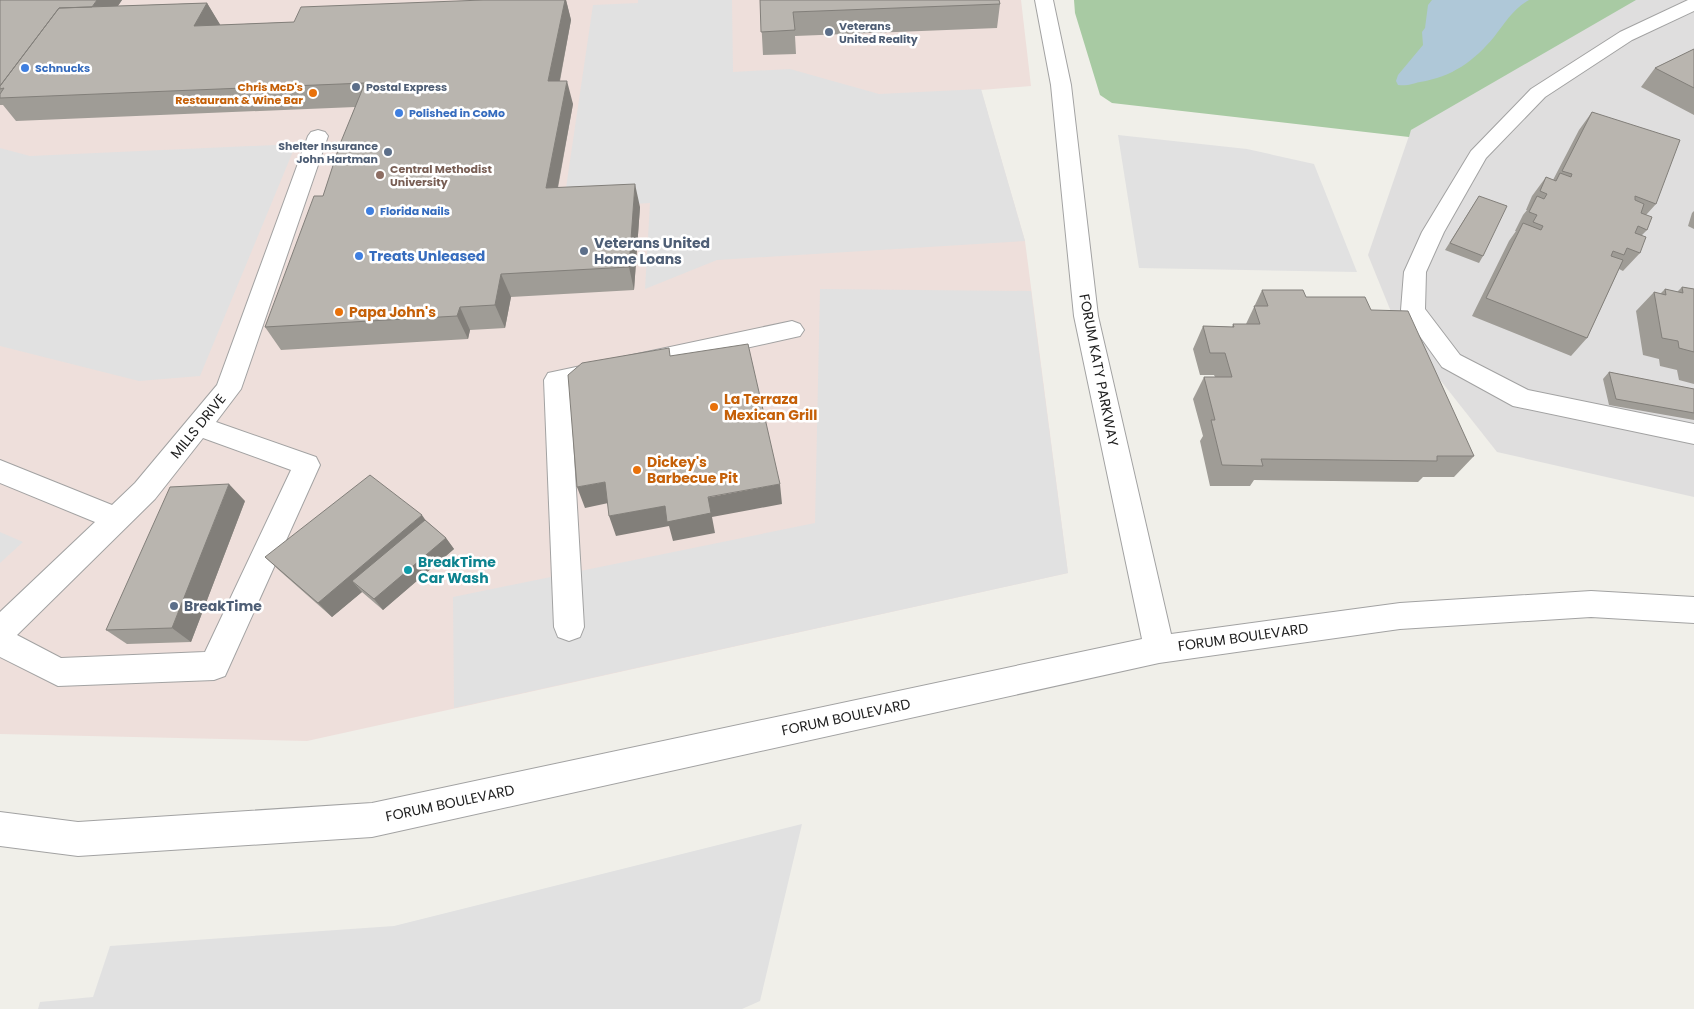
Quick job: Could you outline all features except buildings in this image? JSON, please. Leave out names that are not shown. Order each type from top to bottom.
[{"type":"street","name":"FORUM KATY PARKWAY","points":[[1044,0],[1062,85],[1086,316],[1159,649]]},
{"type":"street","points":[[1694,4],[1626,36],[1538,92],[1478,155],[1434,232],[1415,272],[1413,310],[1451,361],[1522,399],[1694,434]]},
{"type":"street","name":"MILLS DRIVE","points":[[0,632],[145,491],[228,389],[318,136]]},
{"type":"street","points":[[569,627],[557,380],[792,330]]},
{"type":"street","points":[[0,641],[58,672],[214,666],[307,465],[198,426]]},
{"type":"street","points":[[0,471],[116,519]]},
{"type":"street","name":"FORUM BOULEVARD","points":[[0,829],[78,839],[372,820],[1159,649],[1400,616],[1590,604],[1694,610]]},
{"type":"shaded area","points":[[0,0],[1021,0],[1031,86],[981,90],[1025,241],[1068,573],[307,741],[0,734]]},
{"type":"shaded area","points":[[638,0],[732,0],[733,72],[790,69],[879,94],[981,89],[1025,241],[717,260],[645,289],[650,203],[563,208],[593,5],[638,3]]},
{"type":"shaded area","points":[[1603,0],[1694,0],[1694,497],[1497,452],[1396,324],[1368,255],[1411,130]]},
{"type":"shaded area","points":[[1118,135],[1247,149],[1314,164],[1357,272],[1139,268]]},
{"type":"shaded area","points":[[296,144],[200,376],[139,381],[0,346],[0,148],[30,156]]},
{"type":"shaded area","points":[[820,289],[1031,291],[1068,573],[454,708],[453,597],[815,523]]},
{"type":"shaded area","points":[[0,532],[23,542],[0,563]]},
{"type":"shaded area","points":[[802,824],[760,1001],[742,1009],[38,1009],[40,1002],[93,997],[110,946],[394,926]]},
{"type":"green space","points":[[1074,0],[1636,0],[1411,130],[1409,137],[1112,103],[1100,95],[1075,13]]},
{"type":"water","points":[[1432,0],[1529,0],[1514,12],[1494,37],[1462,67],[1432,80],[1398,85],[1396,81],[1398,75],[1423,45],[1422,32],[1425,28],[1428,5]]},
{"type":"place","name":"Veterans United Reality","points":[[829,32]]},
{"type":"place","name":"Schnucks","points":[[25,68]]},
{"type":"place","name":"Postal Express","points":[[356,87]]},
{"type":"place","name":"Chris McD's Restaurant & Wine Bar","points":[[313,93]]},
{"type":"place","name":"Polished in CoMo","points":[[399,113]]},
{"type":"place","name":"Shelter Insurance John Hartman","points":[[388,152]]},
{"type":"place","name":"Central Methodist University","points":[[380,175]]},
{"type":"place","name":"Florida Nails","points":[[370,211]]},
{"type":"place","name":"Veterans United Home Loans","points":[[584,251]]},
{"type":"place","name":"Treats Unleased","points":[[359,256]]},
{"type":"place","name":"Papa John's","points":[[339,312]]},
{"type":"place","name":"La Terraza Mexican Grill","points":[[714,407]]},
{"type":"place","name":"Dickey's Barbecue Pit","points":[[637,470]]},
{"type":"place","name":"BreakTime Car Wash","points":[[408,570]]},
{"type":"place","name":"BreakTime","points":[[174,606]]}]
